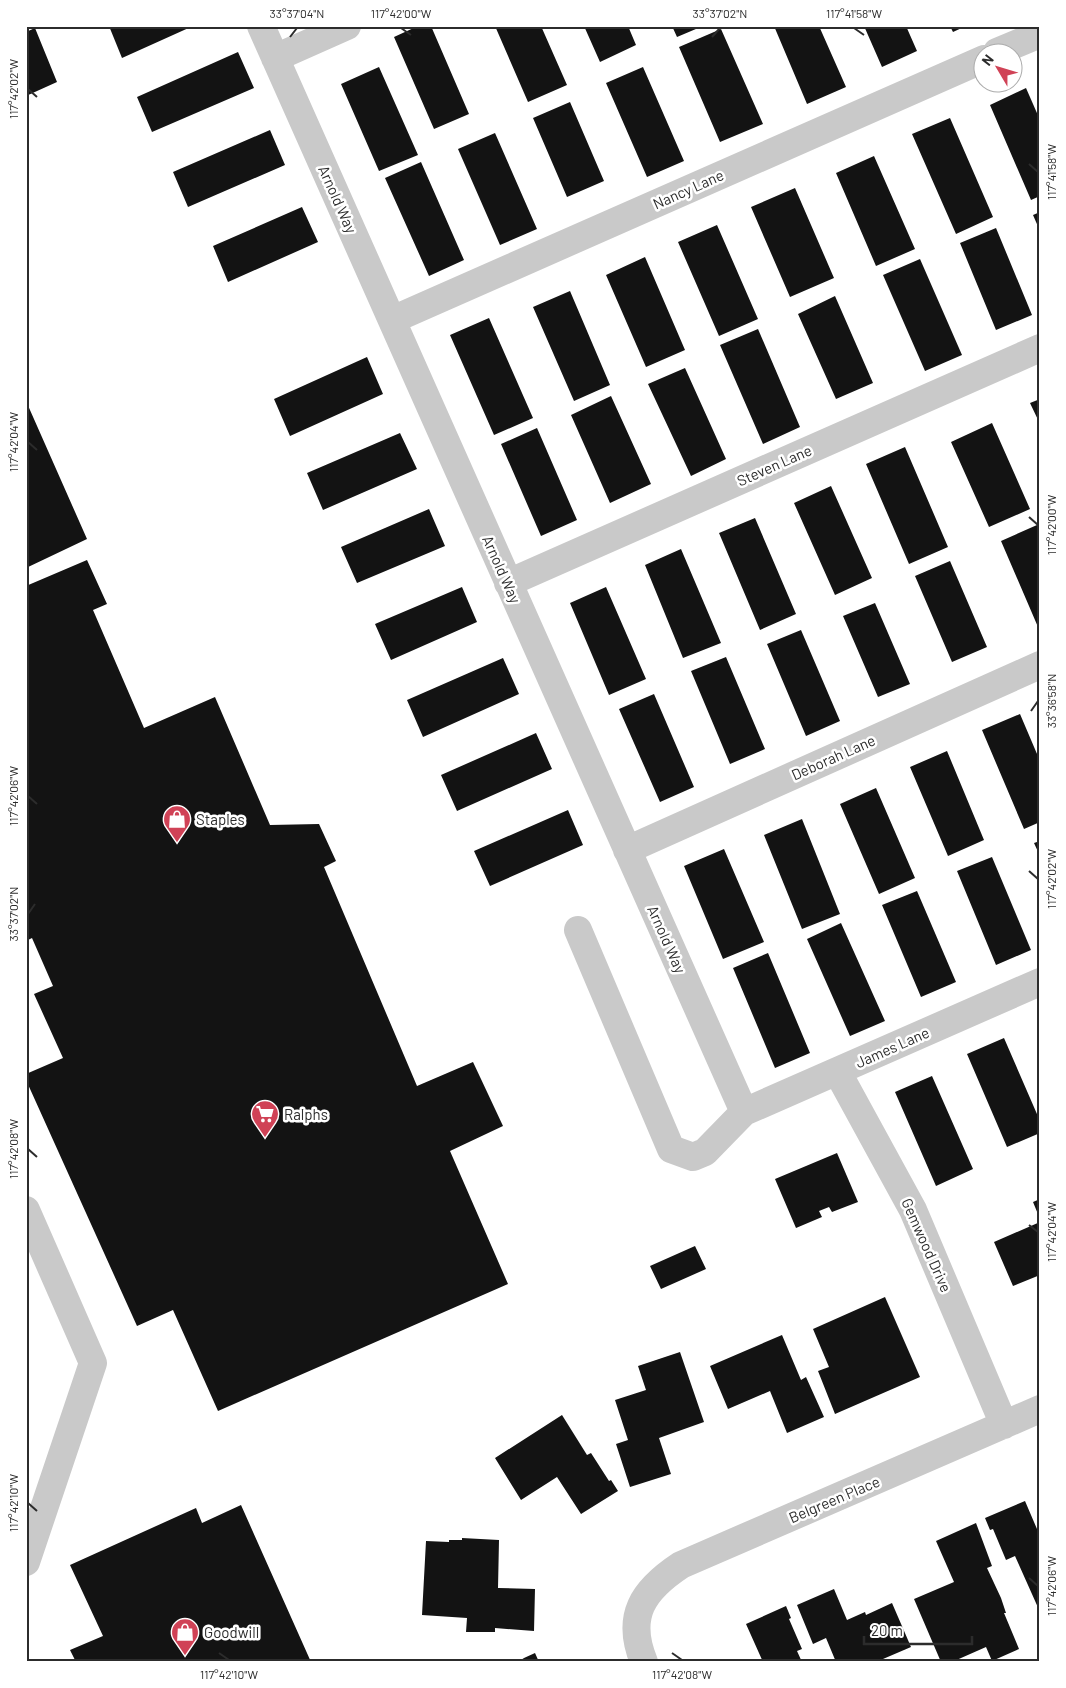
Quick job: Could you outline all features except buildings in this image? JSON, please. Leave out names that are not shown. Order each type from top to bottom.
[{"type":"street","name":"Arnold Way","points":[[261,26],[744,1112]]},
{"type":"street","points":[[275,58],[347,26]]},
{"type":"street","points":[[1021,42],[1040,34]]},
{"type":"street","name":"Nancy Lane","points":[[392,320],[974,62]]},
{"type":"street","name":"Steven Lane","points":[[508,583],[1040,348]]},
{"type":"street","name":"Deborah Lane","points":[[627,850],[1040,665]]},
{"type":"street","points":[[578,930],[671,1149],[693,1157],[705,1152],[744,1112]]},
{"type":"street","name":"James Lane","points":[[744,1112],[1040,982]]},
{"type":"street","name":"Gemwood Drive","points":[[837,1071],[913,1210],[1004,1425]]},
{"type":"street","points":[[26,1210],[93,1364],[26,1562]]},
{"type":"street","name":"Belgreen Place","points":[[644,1662],[635,1629],[641,1604],[657,1581],[681,1565],[1040,1409]]},
{"type":"place","name":"Staples","points":[[177,843]]},
{"type":"place","name":"Ralphs","points":[[265,1138]]},
{"type":"place","name":"Goodwill","points":[[185,1656]]}]
